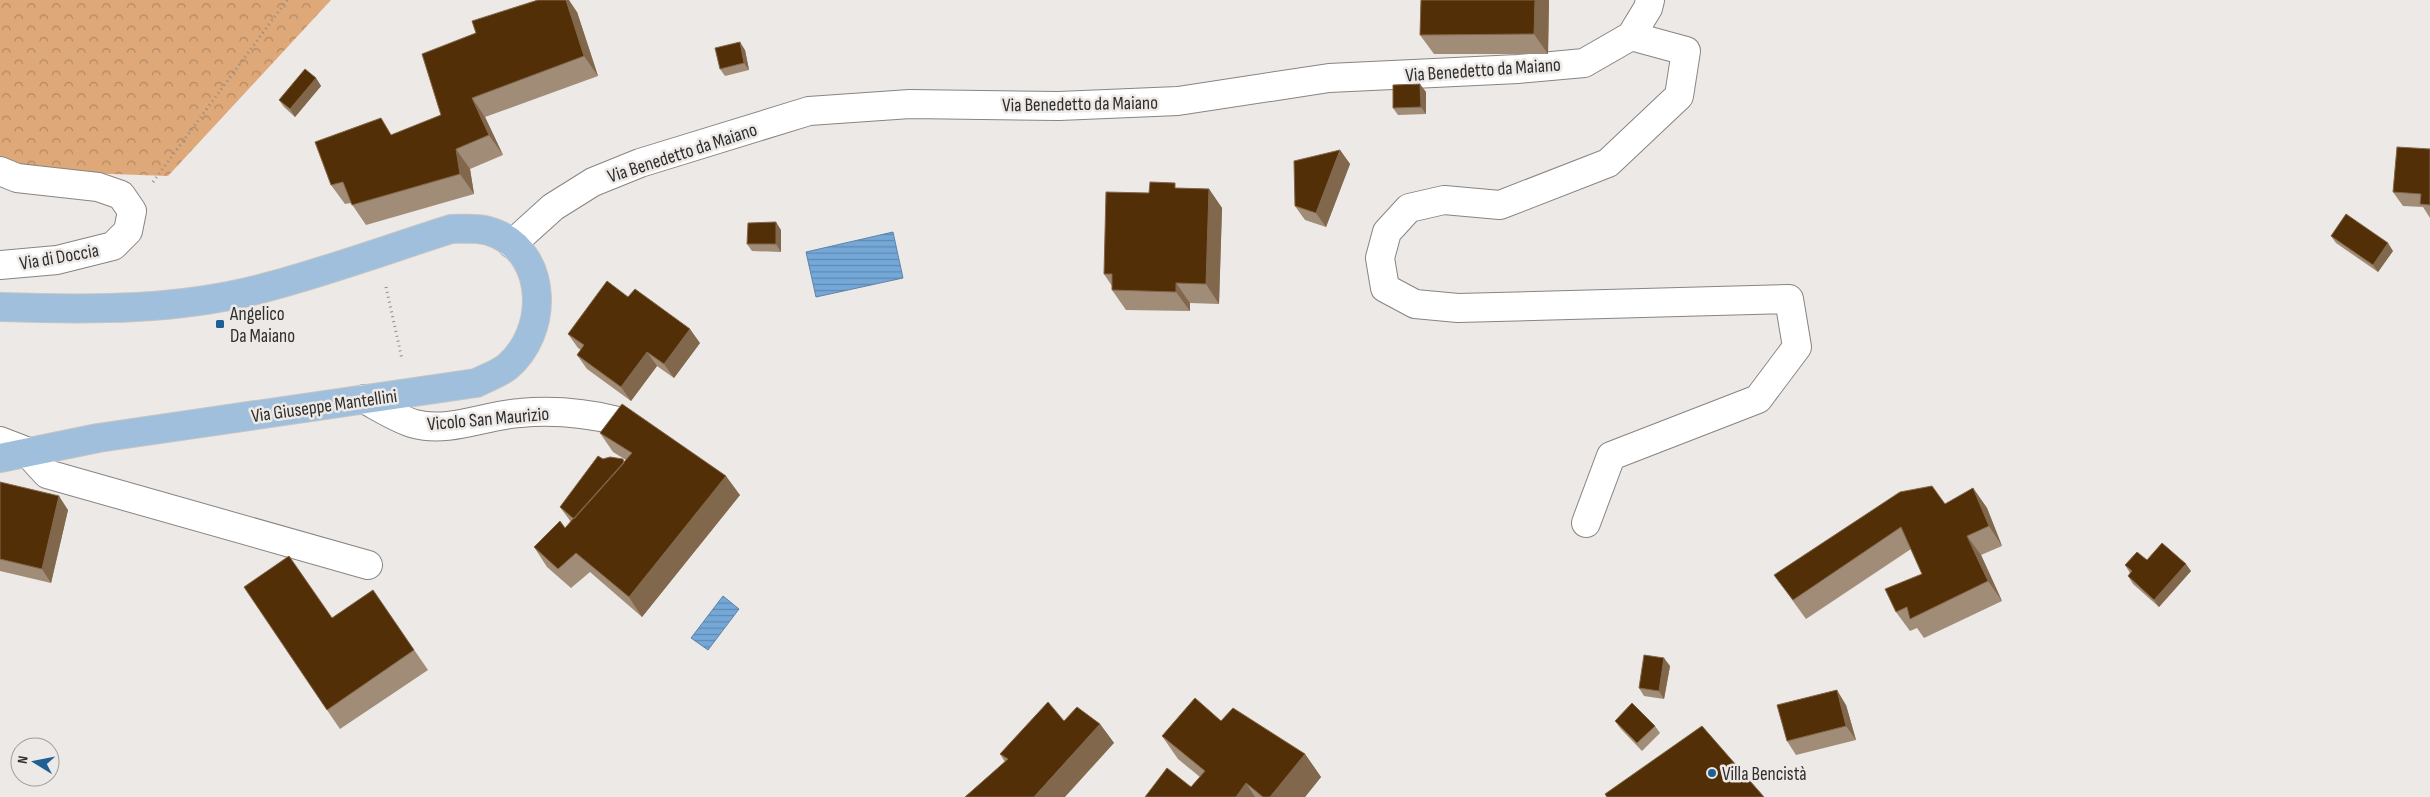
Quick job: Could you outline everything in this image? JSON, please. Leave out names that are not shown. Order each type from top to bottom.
[{"type":"main road","points":[[0,307],[87,310],[217,298],[270,287],[451,229],[476,229],[496,234],[512,244]]},
{"type":"main road","name":"Via Giuseppe Mantellini","points":[[0,458],[26,451],[98,438],[476,384],[507,367],[526,345],[536,319],[538,295],[532,268],[512,244]]},
{"type":"street","name":"Via Benedetto da Maiano","points":[[512,244],[553,208],[593,182],[640,163],[809,111],[910,104],[1059,106],[1178,101],[1329,78],[1518,69],[1584,63],[1631,36],[1648,8],[1650,0]]},
{"type":"street","points":[[1586,523],[1611,456],[1758,399],[1797,347],[1789,299],[1458,308],[1415,304],[1385,288],[1380,258],[1387,232],[1409,208],[1444,200],[1500,206],[1608,163],[1678,96],[1680,87],[1686,51],[1631,36]]},
{"type":"street","points":[[0,170],[17,178],[98,187],[120,195],[132,211]]},
{"type":"street","name":"Via di Doccia","points":[[0,265],[56,260],[113,246],[128,230],[132,211]]},
{"type":"street","name":"Vicolo San Maurizio","points":[[364,399],[414,424],[437,427],[520,412],[559,412],[594,415],[618,421]]},
{"type":"street","points":[[0,441],[26,451],[47,474],[368,565]]},
{"type":"path","points":[[132,211],[288,0]]},
{"type":"path","points":[[379,252],[409,393]]},
{"type":"green space","points":[[0,0],[331,0],[168,176],[0,170]]},
{"type":"water","points":[[893,232],[903,278],[816,297],[806,252]]},
{"type":"water","points":[[723,596],[739,609],[708,650],[691,638]]},
{"type":"building","points":[[538,0],[566,0],[584,56],[472,98],[489,135],[456,149],[460,174],[352,205],[343,182],[331,185],[315,142],[381,118],[391,135],[441,115],[422,54],[476,33],[472,21]]},
{"type":"building","points":[[1421,0],[1535,0],[1534,34],[1420,35]]},
{"type":"building","points":[[740,42],[744,63],[720,69],[715,48]]},
{"type":"building","points":[[305,69],[316,78],[290,109],[279,100]]},
{"type":"building","points":[[1420,84],[1421,107],[1393,108],[1393,85]]},
{"type":"building","points":[[2397,147],[2430,149],[2430,205],[2420,204],[2421,194],[2393,192]]},
{"type":"building","points":[[1340,150],[1316,213],[1295,206],[1294,161]]},
{"type":"building","points":[[1150,182],[1175,183],[1175,188],[1209,189],[1206,284],[1176,283],[1176,292],[1112,290],[1112,274],[1104,274],[1106,192],[1149,193]]},
{"type":"building","points":[[2346,214],[2388,243],[2373,265],[2331,236]]},
{"type":"building","points":[[776,222],[776,244],[747,244],[748,223]]},
{"type":"building","points":[[607,281],[628,297],[635,289],[690,329],[664,364],[647,352],[621,387],[577,355],[584,345],[568,334]]},
{"type":"building","points":[[622,404],[726,476],[629,597],[576,553],[558,569],[534,547],[560,521],[565,528],[632,453],[600,433]]},
{"type":"building","points":[[598,456],[603,459],[610,457],[623,459],[624,463],[574,519],[560,507]]},
{"type":"building","points":[[0,482],[59,496],[42,569],[0,559]]},
{"type":"building","points":[[1932,486],[1945,504],[1973,488],[1989,526],[1967,536],[1988,581],[1910,619],[1907,607],[1896,612],[1885,589],[1922,574],[1901,527],[1793,600],[1774,575],[1900,492]]},
{"type":"building","points":[[2162,543],[2186,564],[2154,600],[2128,576],[2132,571],[2125,565],[2137,552],[2147,560]]},
{"type":"building","points":[[289,556],[332,618],[373,590],[414,650],[327,710],[244,587]]},
{"type":"building","points":[[1644,655],[1664,658],[1659,691],[1639,688]]},
{"type":"building","points":[[1837,690],[1846,726],[1787,741],[1777,705]]},
{"type":"building","points":[[1195,698],[1221,721],[1233,708],[1305,754],[1270,797],[1263,797],[1246,783],[1236,797],[1145,797],[1167,768],[1191,787],[1205,771],[1162,736]]},
{"type":"building","points":[[1048,702],[1064,721],[1077,707],[1100,724],[1034,797],[965,797],[1008,759],[1000,754]]},
{"type":"building","points":[[1632,703],[1655,726],[1637,743],[1615,721]]},
{"type":"building","points":[[1702,726],[1764,797],[1607,797],[1605,794]]},
{"type":"place","name":"Angelico Da Maiano","points":[[220,324]]},
{"type":"place","name":"Villa Bencistà","points":[[1712,773]]}]
